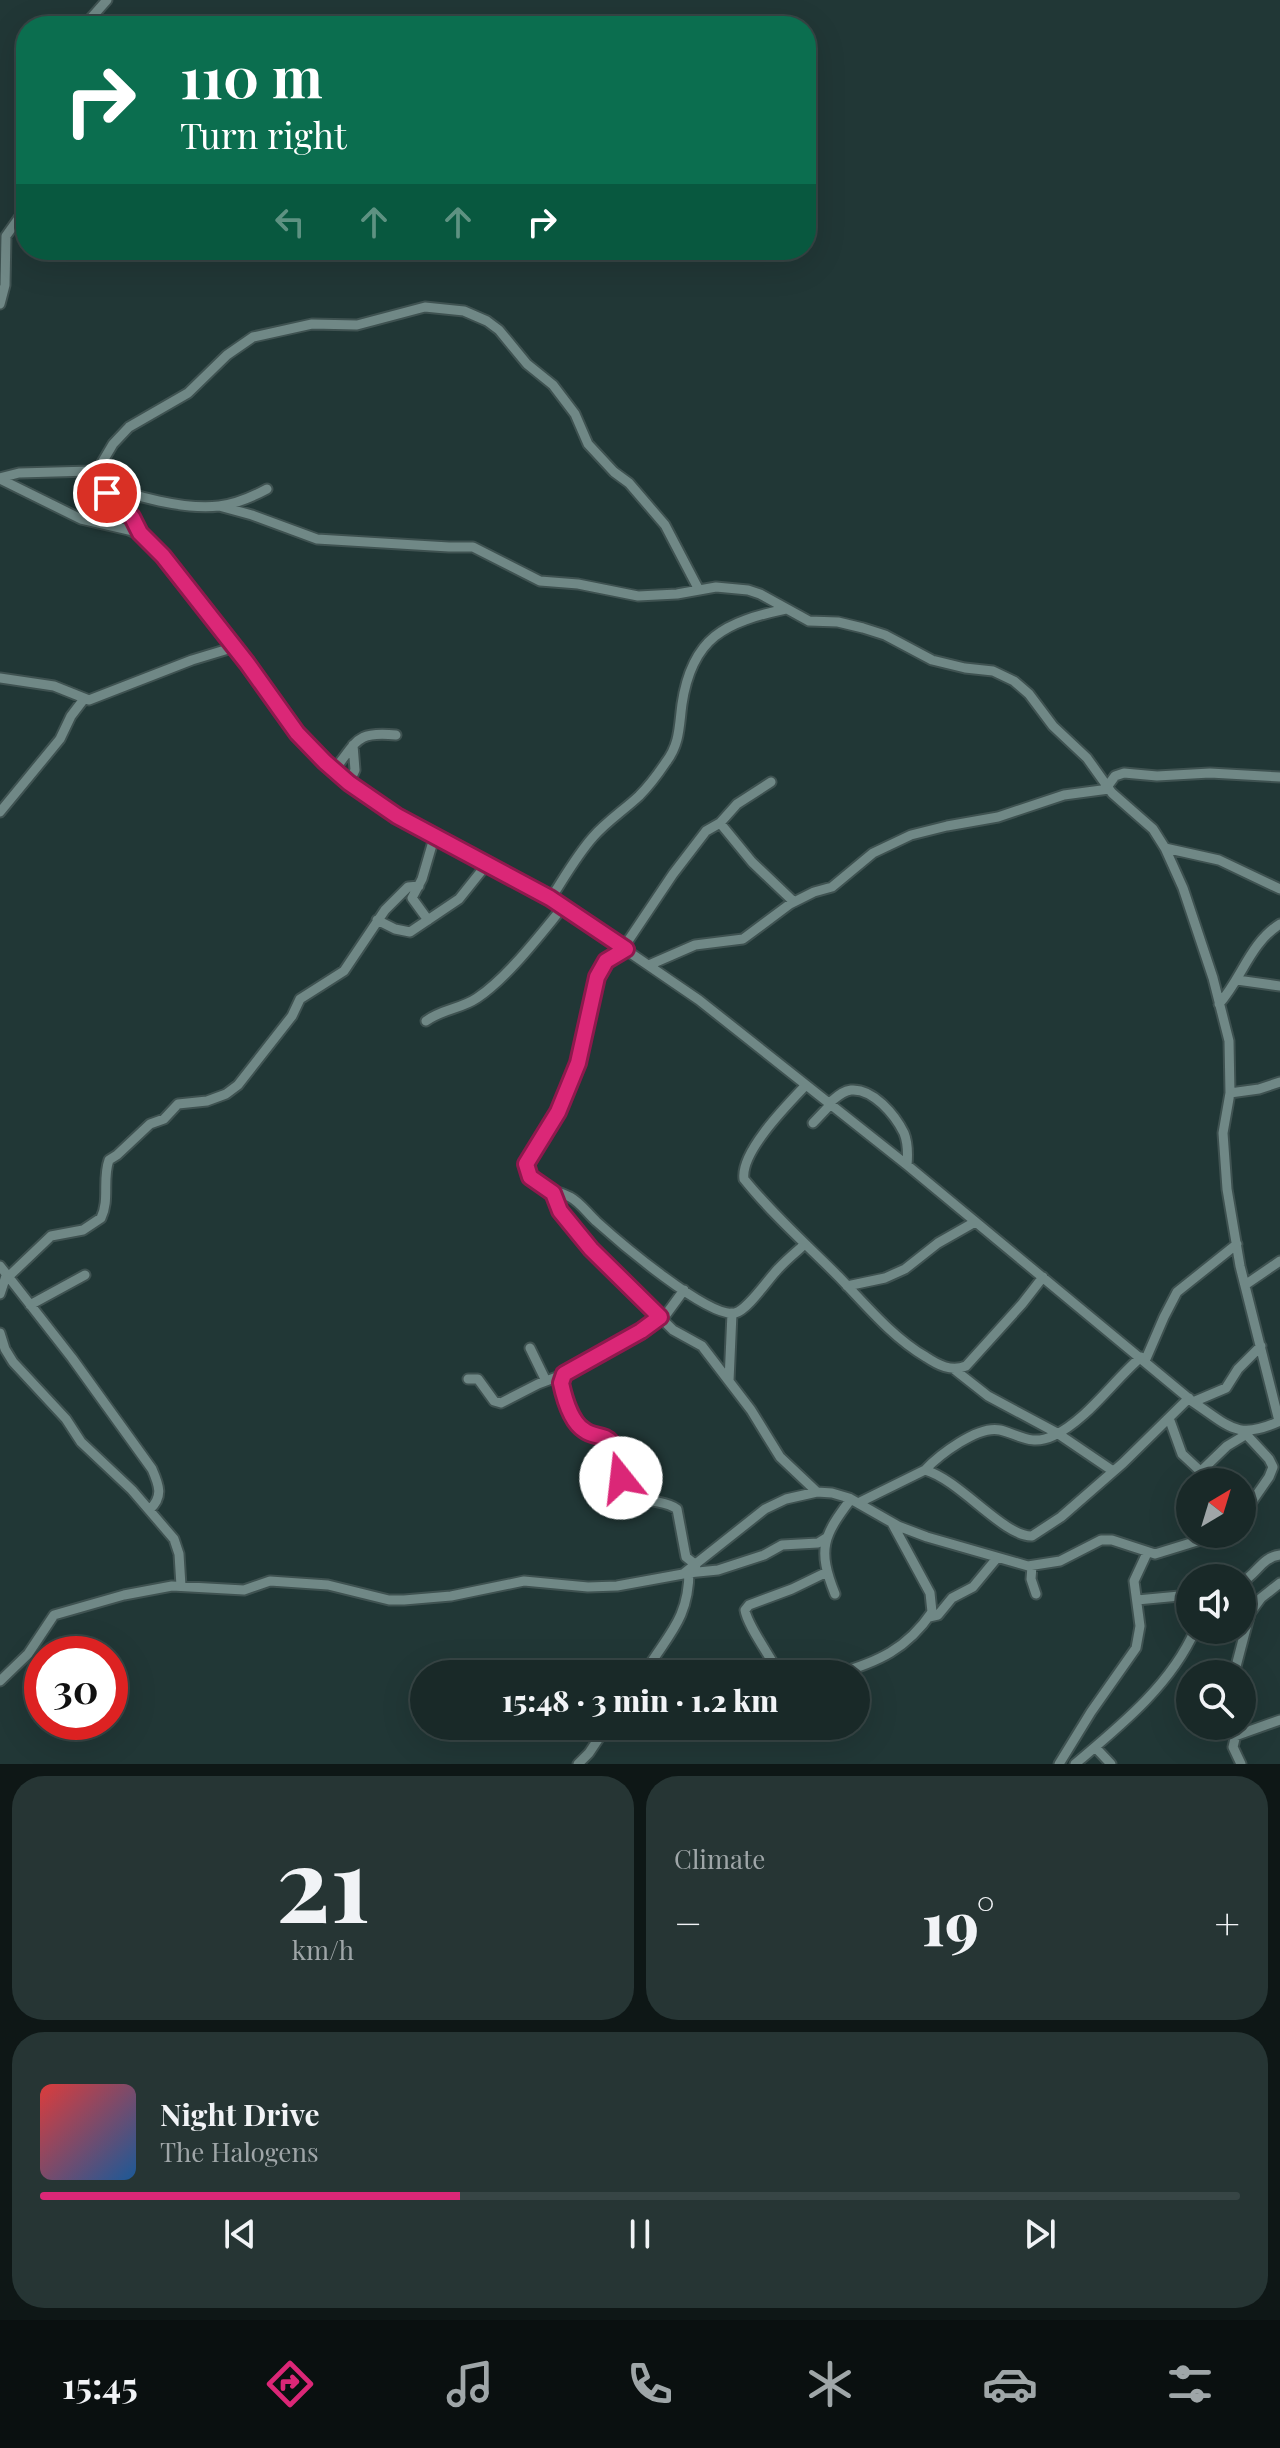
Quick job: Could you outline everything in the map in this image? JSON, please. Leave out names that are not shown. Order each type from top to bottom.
[{"type":"street","points":[[93,16],[107,0]]},
{"type":"street","points":[[0,304],[5,285],[6,236],[16,222]]},
{"type":"street","points":[[699,590],[665,525],[629,483],[588,444],[575,414],[553,385],[527,364],[499,330],[464,311],[418,308],[357,325],[312,324],[253,337],[227,355],[188,393],[136,422],[113,444],[100,466],[102,482],[111,498],[132,517],[140,533],[163,556],[235,647],[297,733],[334,770],[397,816],[434,838],[551,898],[699,1000],[830,1103],[1191,1400],[1224,1423],[1246,1433],[1276,1471],[1256,1495]]},
{"type":"street","points":[[0,478],[9,474],[44,471],[82,472],[100,466]]},
{"type":"street","points":[[0,478],[81,519],[140,533]]},
{"type":"street","points":[[102,482],[162,501],[219,506],[317,539],[473,547],[540,581],[578,584],[638,596],[668,595],[716,587],[748,590],[809,621],[838,622],[875,632],[932,660],[993,671],[1014,681],[1029,694],[1053,726],[1087,758],[1108,788],[1153,829],[1165,848],[1183,888],[1211,969],[1229,1041],[1230,1093],[1223,1133],[1227,1186],[1241,1271],[1279,1421],[1246,1433],[1204,1468]]},
{"type":"street","points":[[219,506],[267,489]]},
{"type":"street","points":[[551,898],[591,839],[642,793],[674,751],[679,740],[682,705],[689,677],[695,661],[709,641],[734,624],[786,609]]},
{"type":"street","points":[[0,678],[58,687],[89,700],[192,660],[235,647]]},
{"type":"street","points":[[0,812],[60,739],[71,716],[84,699]]},
{"type":"street","points":[[334,770],[353,745],[368,734],[396,735]]},
{"type":"street","points":[[349,783],[355,770],[353,745]]},
{"type":"street","points":[[1108,788],[1115,776],[1124,773],[1280,777]]},
{"type":"street","points":[[771,782],[737,804],[720,823],[706,831],[684,858],[625,948],[606,961],[597,977],[578,1063],[558,1112],[526,1164],[530,1177],[553,1193],[570,1197],[611,1235],[714,1309],[732,1313],[745,1307],[805,1244]]},
{"type":"street","points":[[649,965],[695,945],[738,941],[794,902],[832,887],[873,853],[920,832],[998,817],[1064,795],[1108,788]]},
{"type":"street","points":[[720,823],[752,862],[794,902]]},
{"type":"street","points":[[428,920],[412,898],[419,886],[434,838]]},
{"type":"street","points":[[1165,848],[1219,860],[1280,889]]},
{"type":"street","points":[[377,920],[410,932],[468,890],[487,864]]},
{"type":"street","points":[[0,1294],[6,1277],[51,1236],[83,1230],[101,1218],[106,1196],[104,1175],[109,1160],[150,1124],[164,1119],[178,1104],[207,1101],[226,1094],[238,1085],[292,1016],[300,999],[344,971],[377,920],[408,887],[419,886]]},
{"type":"street","points":[[426,1021],[447,1009],[471,1002],[486,991],[563,907]]},
{"type":"street","points":[[1219,1004],[1263,936],[1280,924]]},
{"type":"street","points":[[1237,980],[1280,986]]},
{"type":"street","points":[[1230,1093],[1277,1084],[1280,1071]]},
{"type":"street","points":[[806,1085],[753,1148],[743,1173],[754,1192],[913,1349],[955,1370],[988,1396],[1057,1433],[1113,1471]]},
{"type":"street","points":[[813,1123],[844,1092],[867,1093],[902,1130],[908,1151],[907,1165]]},
{"type":"street","points":[[553,1193],[560,1211],[591,1249],[673,1330],[702,1346],[756,1417],[780,1457],[817,1492]]},
{"type":"street","points":[[847,1286],[885,1278],[905,1269],[938,1243],[975,1222]]},
{"type":"street","points":[[835,1594],[825,1560],[826,1538],[830,1527],[854,1501],[925,1470],[945,1452],[987,1430],[1001,1430],[1035,1441],[1057,1433],[1083,1415],[1107,1389],[1143,1359],[1177,1292],[1237,1244]]},
{"type":"street","points":[[1223,1254],[1241,1271]]},
{"type":"street","points":[[1245,1285],[1280,1261]]},
{"type":"street","points":[[0,1266],[72,1358],[152,1469],[160,1495],[149,1510]]},
{"type":"street","points":[[30,1305],[85,1275]]},
{"type":"street","points":[[955,1370],[966,1366],[978,1355],[1043,1277]]},
{"type":"street","points":[[468,1379],[478,1379],[498,1403],[564,1374],[641,1331],[661,1318],[684,1290]]},
{"type":"street","points":[[729,1381],[732,1313]]},
{"type":"street","points":[[0,1333],[5,1349],[24,1374],[66,1419],[90,1452],[132,1490],[176,1543],[181,1586]]},
{"type":"street","points":[[925,1470],[950,1482],[1016,1533],[1027,1537],[1040,1533],[1191,1400],[1226,1388],[1238,1369],[1261,1346]]},
{"type":"street","points":[[530,1348],[546,1381]]},
{"type":"street","points":[[564,1374],[561,1383],[564,1393],[580,1427],[588,1433],[609,1439],[614,1450],[613,1468],[635,1491],[650,1501],[677,1509],[691,1570],[687,1600],[683,1614],[653,1660]]},
{"type":"street","points":[[1169,1418],[1180,1449],[1197,1468]]},
{"type":"street","points":[[691,1570],[765,1509],[786,1499],[817,1492],[832,1493],[854,1501],[892,1523],[927,1537],[1015,1564],[1032,1566],[1060,1561],[1106,1539],[1147,1553],[1180,1548]]},
{"type":"street","points":[[870,1662],[894,1653],[903,1646],[929,1617],[933,1607],[930,1593],[892,1523]]},
{"type":"street","points":[[0,1681],[28,1654],[54,1615],[124,1595],[181,1586],[244,1590],[279,1581],[328,1585],[389,1600],[464,1594],[524,1581],[588,1587],[617,1586],[691,1570],[718,1570],[764,1555],[782,1545],[818,1543],[826,1538]]},
{"type":"street","points":[[1059,1764],[1136,1648],[1140,1626],[1134,1581],[1147,1553]]},
{"type":"street","points":[[1256,1571],[1267,1558],[1280,1555]]},
{"type":"street","points":[[929,1617],[938,1615],[952,1598],[967,1592],[997,1558]]},
{"type":"street","points":[[1032,1566],[1031,1579],[1036,1594]]},
{"type":"street","points":[[772,1660],[747,1621],[745,1610],[749,1605],[827,1572]]},
{"type":"street","points":[[1238,1660],[1250,1613],[1261,1598],[1280,1583]]},
{"type":"street","points":[[1137,1600],[1176,1596]]},
{"type":"street","points":[[1075,1764],[1143,1702],[1175,1666],[1187,1644]]},
{"type":"street","points":[[1256,1726],[1280,1720]]},
{"type":"street","points":[[578,1764],[598,1740]]},
{"type":"street","points":[[1234,1740],[1233,1747],[1241,1764]]},
{"type":"street","points":[[1095,1747],[1111,1764]]},
{"type":"route","points":[[107,493],[132,517],[140,533],[163,556],[207,611],[311,750],[349,783],[417,829],[550,898],[626,949],[606,961],[600,969],[578,1063],[558,1112],[526,1164],[530,1177],[553,1193],[560,1211],[591,1249],[660,1317],[564,1374],[561,1383],[580,1427],[588,1433],[606,1437],[613,1444],[612,1465],[621,1478]]}]
